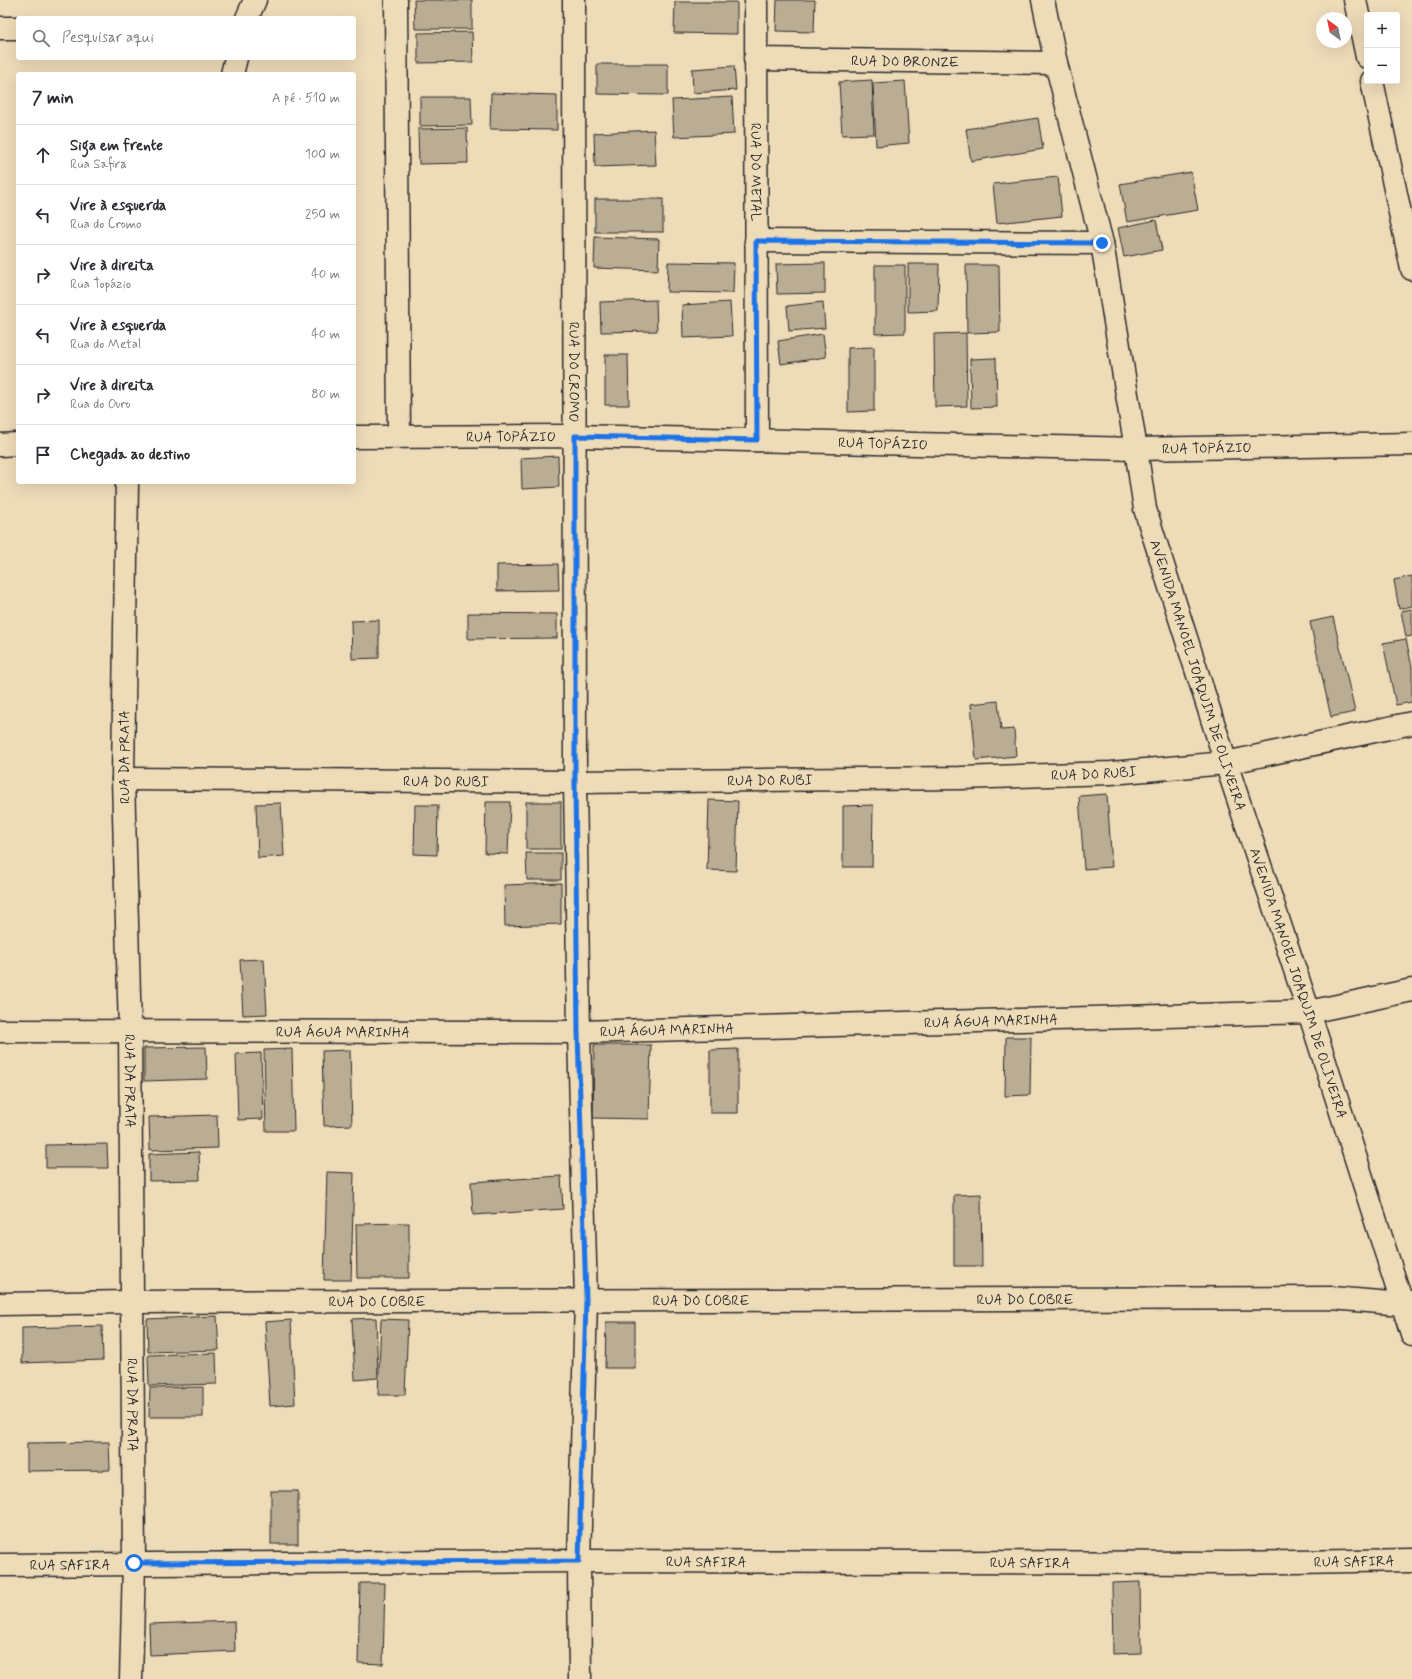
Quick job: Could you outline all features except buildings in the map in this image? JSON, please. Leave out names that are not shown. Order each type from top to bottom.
[{"type":"street","points":[[248,16],[255,0]]},
{"type":"street","points":[[396,0],[399,436]]},
{"type":"street","name":"RUA DO CROMO","points":[[574,0],[575,782],[578,1032],[586,1300],[579,1561],[580,1679]]},
{"type":"street","name":"RUA DO METAL","points":[[756,0],[757,440]]},
{"type":"street","name":"AVENIDA MANOEL JOAQUIM DE OLIVEIRA","points":[[1043,0],[1056,63],[1102,243],[1145,509],[1226,763],[1407,1303],[1412,1334]]},
{"type":"street","points":[[1355,0],[1365,48]]},
{"type":"street","points":[[0,28],[16,28]]},
{"type":"street","name":"RUA DO BRONZE","points":[[755,59],[1056,63]]},
{"type":"street","points":[[232,72],[236,60]]},
{"type":"street","points":[[1373,84],[1412,269]]},
{"type":"street","points":[[756,241],[1102,243]]},
{"type":"street","name":"RUA TOPÁZIO","points":[[356,437],[575,436],[1136,449],[1412,444]]},
{"type":"street","points":[[0,445],[16,444]]},
{"type":"street","name":"RUA DA PRATA","points":[[127,484],[123,779],[130,1031],[134,1563],[130,1679]]},
{"type":"street","name":"RUA DO RUBI","points":[[123,779],[575,782],[960,778],[1111,773],[1226,763],[1412,723]]},
{"type":"street","name":"RUA ÁGUA MARINHA","points":[[0,1031],[578,1032],[1309,1012],[1412,990]]},
{"type":"street","name":"RUA DO COBRE","points":[[0,1304],[131,1302],[1332,1298],[1407,1303]]},
{"type":"street","name":"RUA SAFIRA","points":[[0,1565],[579,1561],[1233,1563],[1412,1560]]},
{"type":"route","points":[[134,1563],[579,1561],[586,1300],[578,1032],[575,782],[575,436],[757,440],[756,241],[1102,243]]}]
